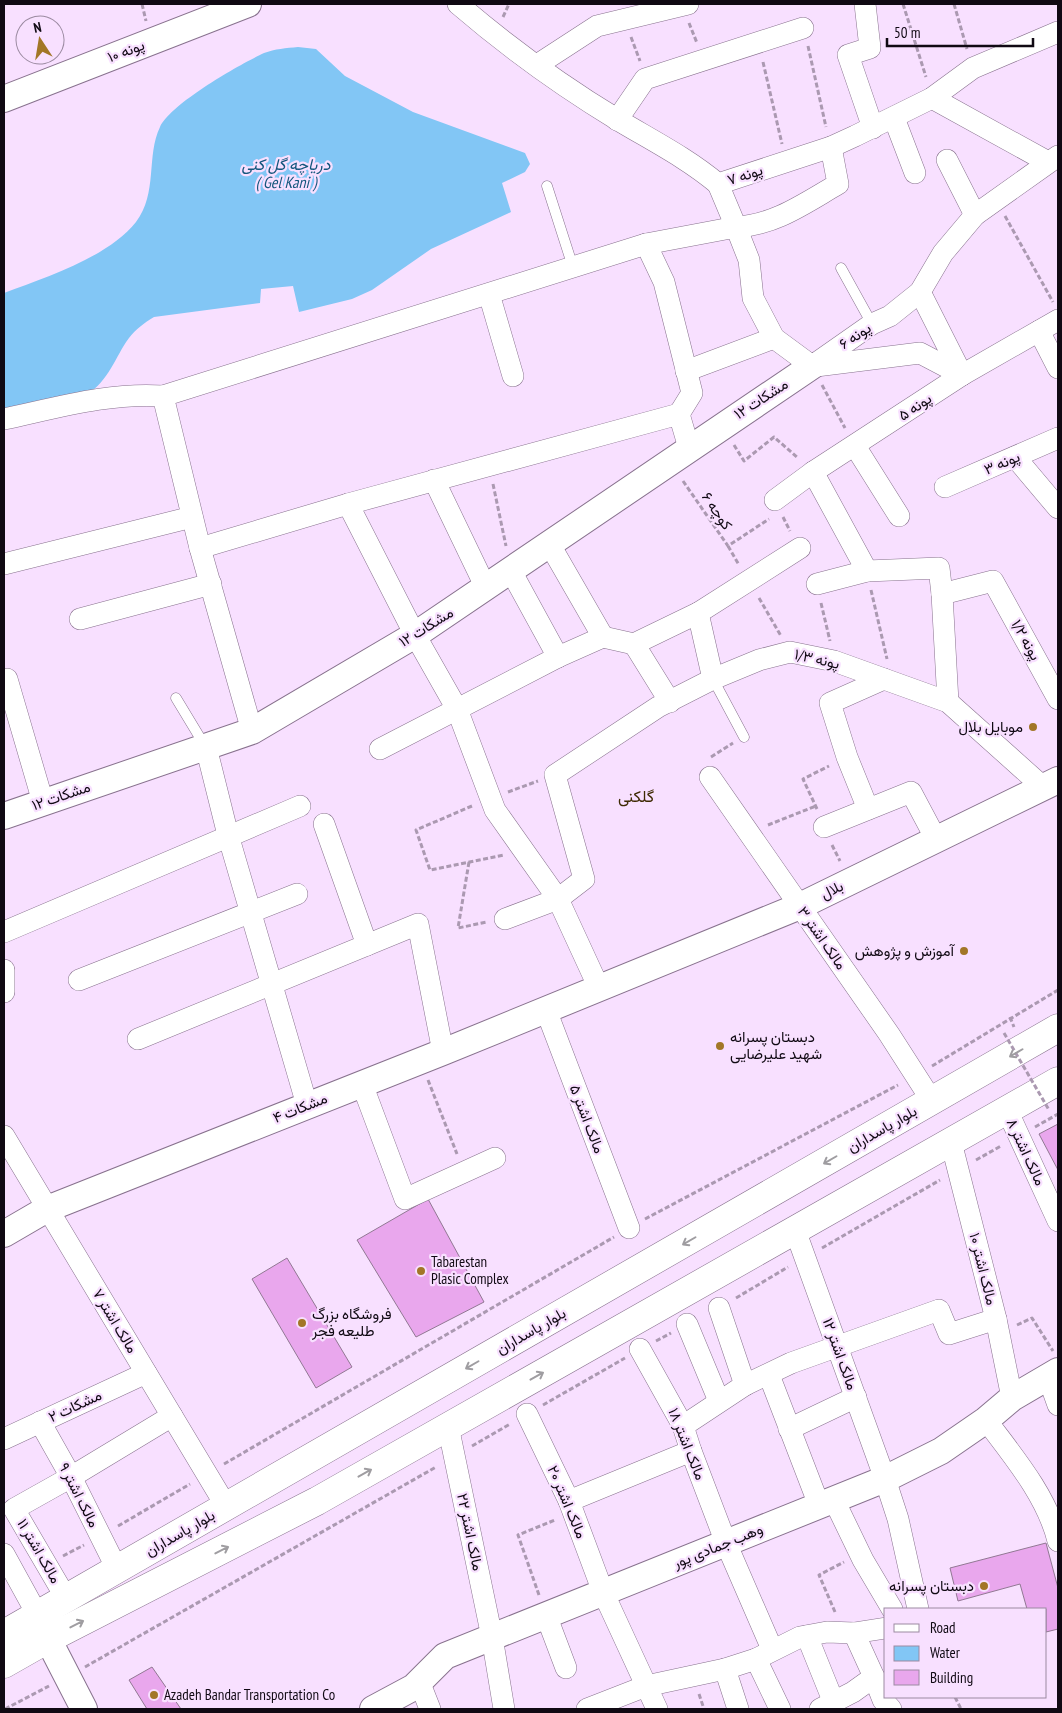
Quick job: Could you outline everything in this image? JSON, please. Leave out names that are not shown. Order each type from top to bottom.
[{"type":"main road","name":"بلوار پاسداران","points":[[4,1664],[43,1627],[66,1598],[1058,1028]]},
{"type":"main road","name":"بلوار پاسداران","points":[[4,1634],[43,1627],[317,1500],[1058,1081]]},
{"type":"street","name":"پونه ۱۰","points":[[4,99],[248,4]]},
{"type":"street","name":"پونه ۷","points":[[458,4],[508,47],[618,120],[693,163],[718,184],[831,147],[932,98],[973,68],[1058,32]]},
{"type":"street","points":[[866,4],[870,48],[848,55],[873,128]]},
{"type":"street","points":[[537,65],[597,26],[685,5]]},
{"type":"street","points":[[618,120],[645,79],[803,28]]},
{"type":"street","points":[[932,98],[1053,159]]},
{"type":"street","points":[[894,118],[915,173]]},
{"type":"street","points":[[4,419],[78,403],[132,395],[164,396],[646,244],[736,227],[753,226],[780,218],[838,184],[831,147]]},
{"type":"street","name":"پونه ۶","points":[[812,366],[872,324],[890,316],[920,292],[943,253],[975,215],[1053,159]]},
{"type":"street","points":[[947,160],[975,215]]},
{"type":"street","points":[[718,184],[749,260],[753,298],[774,338],[812,366],[920,353],[962,375]]},
{"type":"street","points":[[646,244],[664,282],[692,393],[679,414],[680,455]]},
{"type":"street","points":[[920,292],[962,375]]},
{"type":"street","points":[[489,294],[513,376]]},
{"type":"street","name":"پونه ۵","points":[[774,508],[813,472],[962,375],[1039,331],[1056,311]]},
{"type":"street","points":[[1039,331],[1058,368]]},
{"type":"street","points":[[686,371],[774,338]]},
{"type":"street","name":"مشکات ۱۲","points":[[4,816],[252,731],[415,635],[550,545],[722,425],[812,366]]},
{"type":"street","points":[[164,396],[200,548],[252,731]]},
{"type":"street","points":[[200,548],[348,504],[679,414]]},
{"type":"street","name":"پونه ۳","points":[[945,487],[1058,438]]},
{"type":"street","points":[[855,446],[898,516]]},
{"type":"street","points":[[1015,457],[1058,508]]},
{"type":"street","points":[[813,472],[867,571]]},
{"type":"street","points":[[434,480],[486,588]]},
{"type":"street","points":[[348,504],[415,635],[457,709],[495,810],[558,899],[599,988]]},
{"type":"street","points":[[4,564],[192,517]]},
{"type":"street","points":[[550,545],[603,637]]},
{"type":"street","points":[[380,748],[558,657],[603,637],[634,644],[698,613],[800,548]]},
{"type":"street","points":[[817,584],[867,571],[939,568],[948,702]]},
{"type":"street","points":[[511,571],[558,657]]},
{"type":"street","name":"پونه ۱/۲","points":[[942,594],[993,581],[1058,697]]},
{"type":"street","points":[[80,619],[211,584]]},
{"type":"street","points":[[698,613],[713,679]]},
{"type":"street","points":[[634,644],[670,702]]},
{"type":"street","name":"پونه ۱/۳","points":[[555,775],[658,707],[713,679],[759,660],[790,652],[834,661],[948,702],[1050,783]]},
{"type":"street","points":[[4,680],[7,679],[43,802]]},
{"type":"street","points":[[868,809],[847,757],[830,703],[888,681]]},
{"type":"street","points":[[206,747],[228,835],[307,1106]]},
{"type":"street","points":[[505,918],[558,899],[584,879],[555,775]]},
{"type":"street","name":"مالک اشتر ۳","points":[[710,777],[889,1034],[932,1101]]},
{"type":"street","name":"بلال","points":[[599,988],[800,906],[1050,783]]},
{"type":"street","points":[[824,827],[911,792],[937,840]]},
{"type":"street","points":[[4,932],[228,835],[300,806]]},
{"type":"street","points":[[324,824],[367,945]]},
{"type":"street","points":[[78,980],[297,894]]},
{"type":"street","points":[[138,1039],[418,924],[432,1056]]},
{"type":"street","points":[[4,970],[4,992]]},
{"type":"street","name":"مشکات ۴","points":[[4,1234],[47,1209],[599,988]]},
{"type":"street","name":"مالک اشتر ۵","points":[[546,1010],[629,1228]]},
{"type":"street","points":[[362,1084],[406,1200],[495,1158]]},
{"type":"street","name":"مالک اشتر ۸","points":[[1007,1110],[1058,1222]]},
{"type":"street","name":"مالک اشتر ۷","points":[[4,1136],[226,1506]]},
{"type":"street","name":"مالک اشتر ۱۰","points":[[951,1142],[997,1327],[1012,1398]]},
{"type":"street","name":"مالک اشتر ۱۲","points":[[795,1230],[885,1479],[898,1520],[918,1608]]},
{"type":"street","points":[[719,1308],[745,1385]]},
{"type":"street","points":[[683,1426],[745,1385],[791,1363],[838,1348],[939,1310],[949,1334],[997,1327]]},
{"type":"street","points":[[688,1324],[719,1401]]},
{"type":"street","name":"مالک اشتر ۱۸","points":[[640,1349],[683,1426],[726,1543],[764,1654],[780,1709]]},
{"type":"street","points":[[1053,1367],[1058,1404]]},
{"type":"street","name":"وهب جمادی پور","points":[[373,1709],[414,1687],[445,1656],[885,1479],[941,1451],[986,1420],[1053,1367]]},
{"type":"street","name":"مشکات ۲","points":[[4,1439],[146,1373]]},
{"type":"street","points":[[769,1375],[789,1429],[826,1503],[860,1554],[891,1608]]},
{"type":"street","points":[[789,1429],[856,1397]]},
{"type":"street","name":"مالک اشتر ۲۰","points":[[527,1414],[571,1507],[603,1592],[657,1709]]},
{"type":"street","points":[[71,1477],[172,1416]]},
{"type":"street","points":[[986,1420],[1026,1475],[1055,1529],[1058,1541]]},
{"type":"street","name":"مالک اشتر ۹","points":[[40,1422],[71,1477],[117,1569]]},
{"type":"street","name":"مالک اشتر ۲۲","points":[[448,1426],[492,1637],[504,1709]]},
{"type":"street","points":[[571,1507],[691,1452]]},
{"type":"street","name":"مالک اشتر ۱۱","points":[[66,1598],[14,1508],[71,1477]]},
{"type":"street","points":[[4,1554],[84,1709]]},
{"type":"street","points":[[546,1615],[566,1668]]},
{"type":"street","points":[[600,1707],[646,1686],[726,1669],[807,1636],[827,1632],[849,1633],[884,1628]]},
{"type":"street","points":[[849,1633],[884,1695]]},
{"type":"street","points":[[807,1636],[827,1706],[874,1678]]},
{"type":"street","points":[[726,1669],[738,1709]]},
{"type":"street","points":[[419,1680],[430,1709]]},
{"type":"lane","points":[[547,186],[573,267]]},
{"type":"lane","points":[[841,268],[872,324]]},
{"type":"lane","points":[[713,679],[744,736]]},
{"type":"lane","points":[[176,698],[206,747]]},
{"type":"path","points":[[903,4],[932,98]]},
{"type":"path","points":[[954,4],[973,68]]},
{"type":"path","points":[[685,5],[703,60]]},
{"type":"path","points":[[626,20],[645,79]]},
{"type":"path","points":[[803,28],[831,147]]},
{"type":"path","points":[[758,42],[786,162]]},
{"type":"path","points":[[996,200],[1056,311]]},
{"type":"path","points":[[812,366],[855,446]]},
{"type":"path","points":[[722,425],[744,460],[774,437],[813,472]]},
{"type":"path","name":"کوچه ۶","points":[[680,455],[728,546],[774,508]]},
{"type":"path","points":[[489,466],[511,571]]},
{"type":"path","points":[[867,571],[888,681]]},
{"type":"path","points":[[710,777],[709,759],[744,736]]},
{"type":"path","points":[[524,851],[430,870],[416,830],[490,798],[555,775]]},
{"type":"path","points":[[750,833],[816,806]]},
{"type":"path","points":[[469,862],[458,928],[505,918]]},
{"type":"path","points":[[47,1565],[629,1228],[916,1076],[1010,1017],[1058,990]]},
{"type":"path","points":[[1010,1017],[1015,1026]]},
{"type":"path","points":[[1004,1032],[1049,1110]]},
{"type":"path","points":[[432,1056],[464,1172]]},
{"type":"path","points":[[997,1327],[1032,1318],[1053,1367]]},
{"type":"path","points":[[546,1615],[518,1535],[571,1507]]},
{"type":"path","points":[[849,1633],[819,1575],[860,1554]]},
{"type":"water","name":"دریاچه گل کنی ( Gel Kani )","points":[[298,47],[316,49],[345,76],[413,112],[525,153],[530,164],[525,172],[502,183],[511,212],[431,249],[372,290],[352,299],[299,312],[293,286],[261,289],[260,303],[154,317],[140,326],[132,335],[106,376],[95,389],[87,394],[4,410],[4,293],[75,265],[93,256],[124,235],[143,211],[150,187],[153,150],[160,127],[166,118],[191,96],[253,58],[272,51]]},
{"type":"building","points":[[1058,1124],[1058,1170],[1039,1134]]},
{"type":"building","name":"Tabarestan Plasic Complex","points":[[428,1199],[484,1302],[416,1337],[357,1240]]},
{"type":"building","name":"فروشگاه بزرگ طلیعه فجر","points":[[287,1258],[352,1367],[316,1388],[252,1279]]},
{"type":"building","name":"دبستان پسرانه","points":[[1046,1543],[1058,1588],[1058,1629],[1047,1632],[1047,1608],[1027,1608],[1020,1584],[958,1601],[950,1568]]},
{"type":"building","name":"Azadeh Bandar Transportation Co","points":[[152,1667],[181,1709],[147,1709],[129,1680]]},
{"type":"place","name":"موبایل بلال","points":[[1033,727]]},
{"type":"place","name":"آموزش و پژوهش","points":[[964,951]]},
{"type":"place","name":"دبستان پسرانه شهید علیرضایی","points":[[720,1046]]},
{"type":"place","name":"Tabarestan Plasic Complex","points":[[421,1271]]},
{"type":"place","name":"فروشگاه بزرگ طلیعه فجر","points":[[302,1323]]},
{"type":"place","name":"دبستان پسرانه","points":[[984,1586]]},
{"type":"place","name":"Azadeh Bandar Transportation Co","points":[[154,1695]]},
{"type":"district","name":"گلکنی","points":[[636,796]]}]
